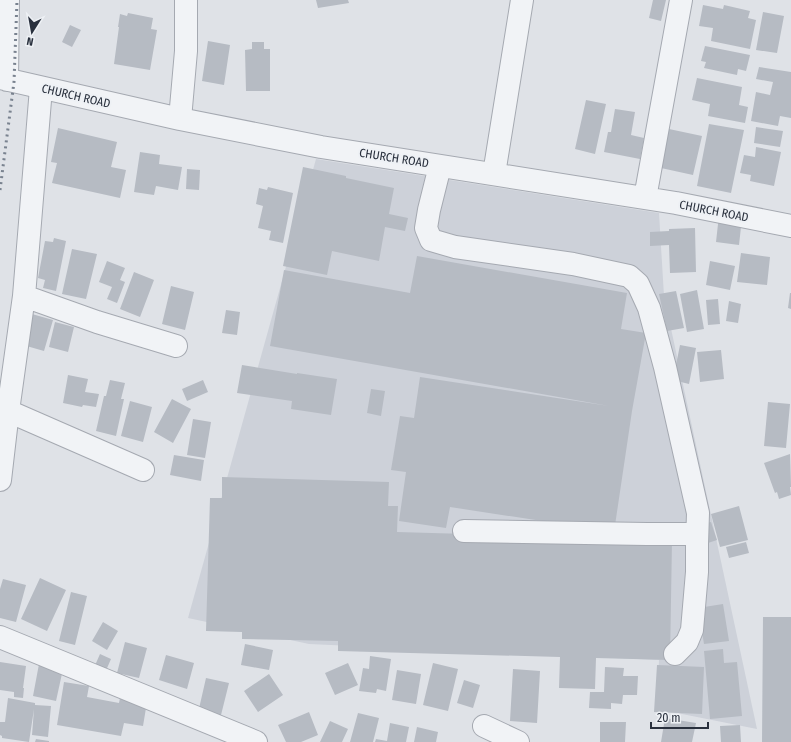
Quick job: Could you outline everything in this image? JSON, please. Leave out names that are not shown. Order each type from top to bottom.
[{"type":"street","points":[[4,79],[8,0]]},
{"type":"street","points":[[180,119],[186,51],[186,0]]},
{"type":"street","points":[[494,174],[522,0]]},
{"type":"street","points":[[645,198],[681,0]]},
{"type":"street","name":"CHURCH ROAD","points":[[4,79],[180,119],[321,147],[676,203],[791,226]]},
{"type":"street","points":[[0,480],[24,296],[42,88]]},
{"type":"street","points":[[440,166],[426,228],[430,240],[455,247],[573,264],[629,276],[638,284],[649,308],[665,367],[698,512],[697,572],[692,630],[687,642],[675,654]]},
{"type":"street","points":[[24,296],[97,322],[176,346]]},
{"type":"street","points":[[8,412],[143,470]]},
{"type":"street","points":[[464,531],[697,534]]},
{"type":"street","points":[[0,637],[256,742]]},
{"type":"street","points":[[484,726],[518,742]]},
{"type":"shaded area","points":[[316,159],[659,213],[664,296],[757,729],[657,709],[659,660],[309,644],[188,618]]},
{"type":"building","points":[[316,0],[348,0],[349,3],[318,8]]},
{"type":"building","points":[[653,0],[666,0],[661,21],[649,18]]},
{"type":"building","points":[[703,5],[723,9],[724,5],[750,11],[748,18],[756,20],[750,49],[711,41],[713,28],[699,26]]},
{"type":"building","points":[[763,12],[784,16],[777,53],[756,50]]},
{"type":"building","points":[[128,13],[153,18],[151,29],[157,30],[150,70],[114,64],[120,14],[127,16]]},
{"type":"building","points":[[70,25],[81,30],[72,47],[62,42]]},
{"type":"building","points":[[208,41],[230,45],[224,85],[202,81]]},
{"type":"building","points":[[252,42],[264,42],[264,49],[270,49],[270,91],[246,91],[245,50],[252,49]]},
{"type":"building","points":[[705,46],[750,55],[746,71],[738,69],[737,75],[704,68],[706,62],[701,61]]},
{"type":"building","points":[[759,67],[791,72],[791,118],[780,116],[778,126],[751,121],[756,92],[770,95],[773,82],[756,79]]},
{"type":"building","points":[[697,78],[742,87],[739,105],[748,107],[745,123],[708,116],[710,104],[692,100]]},
{"type":"building","points":[[586,100],[606,104],[595,154],[575,149]]},
{"type":"building","points":[[615,109],[635,112],[631,135],[644,138],[640,159],[604,152],[608,132],[611,132]]},
{"type":"building","points":[[709,124],[744,130],[731,193],[697,186]]},
{"type":"building","points":[[756,127],[783,131],[780,147],[754,143]]},
{"type":"building","points":[[58,128],[117,142],[111,167],[126,170],[120,198],[52,183],[57,163],[51,162]]},
{"type":"building","points":[[669,129],[702,136],[693,175],[661,168]]},
{"type":"building","points":[[756,147],[781,152],[774,186],[750,181],[751,175],[740,173],[744,155],[755,157]]},
{"type":"building","points":[[140,152],[160,155],[159,164],[182,167],[178,190],[156,186],[154,195],[134,192]]},
{"type":"building","points":[[303,167],[394,188],[389,214],[408,218],[405,231],[385,227],[379,261],[332,251],[327,275],[283,266]]},
{"type":"building","points":[[187,169],[200,170],[199,190],[186,189]]},
{"type":"building","points":[[268,187],[293,193],[283,243],[269,240],[271,231],[258,228],[263,206],[256,204],[259,188],[267,190]]},
{"type":"building","points":[[719,215],[742,218],[739,245],[716,242]]},
{"type":"building","points":[[695,228],[696,272],[670,273],[669,245],[650,246],[650,232],[669,231],[669,229]]},
{"type":"building","points":[[54,238],[66,241],[56,291],[43,288],[45,280],[38,278],[45,241],[53,242]]},
{"type":"building","points":[[72,249],[97,254],[86,299],[62,294]]},
{"type":"building","points":[[741,253],[770,257],[767,285],[737,282]]},
{"type":"building","points":[[417,256],[627,293],[621,329],[646,333],[632,411],[614,532],[450,507],[446,528],[399,521],[406,472],[391,470],[400,416],[414,418],[420,377],[609,406],[270,346],[284,270],[410,293]]},
{"type":"building","points":[[107,261],[125,268],[120,280],[125,282],[117,303],[107,299],[112,287],[99,282]]},
{"type":"building","points":[[710,261],[735,266],[730,290],[706,285]]},
{"type":"building","points":[[134,272],[154,280],[140,317],[120,309]]},
{"type":"building","points":[[171,286],[194,292],[185,330],[162,324]]},
{"type":"building","points":[[697,290],[704,329],[687,332],[680,294]]},
{"type":"building","points":[[676,291],[684,328],[667,331],[659,294]]},
{"type":"building","points":[[791,293],[791,309],[788,308]]},
{"type":"building","points":[[718,299],[720,324],[708,325],[706,300]]},
{"type":"building","points":[[729,301],[741,304],[738,323],[726,321]]},
{"type":"building","points":[[226,310],[240,312],[237,335],[222,333]]},
{"type":"building","points":[[32,314],[53,320],[44,351],[23,345]]},
{"type":"building","points":[[55,322],[74,327],[68,352],[49,347]]},
{"type":"building","points":[[680,345],[696,348],[689,384],[673,380]]},
{"type":"building","points":[[721,350],[724,379],[700,382],[697,352]]},
{"type":"building","points":[[242,365],[337,379],[331,415],[291,409],[292,401],[237,393]]},
{"type":"building","points":[[68,375],[88,379],[85,392],[99,394],[96,407],[83,405],[82,407],[63,403]]},
{"type":"building","points":[[110,380],[125,383],[121,399],[124,399],[116,436],[96,431],[104,396],[106,396]]},
{"type":"building","points":[[203,380],[208,392],[187,401],[182,389]]},
{"type":"building","points":[[371,389],[385,391],[381,416],[367,413]]},
{"type":"building","points":[[172,399],[191,409],[173,443],[154,432]]},
{"type":"building","points":[[130,401],[152,407],[143,442],[121,436]]},
{"type":"building","points":[[768,402],[790,404],[786,448],[764,446]]},
{"type":"building","points":[[193,419],[211,422],[205,458],[187,455]]},
{"type":"building","points":[[790,454],[791,495],[779,499],[777,492],[775,493],[764,463]]},
{"type":"building","points":[[174,455],[204,460],[201,481],[170,475]]},
{"type":"building","points":[[222,477],[389,482],[388,506],[398,506],[397,532],[672,540],[670,660],[596,658],[595,689],[559,688],[560,657],[338,651],[338,641],[242,639],[242,632],[206,631],[210,498],[222,498]]},
{"type":"building","points":[[739,506],[748,540],[720,547],[711,514]]},
{"type":"building","points":[[711,522],[717,540],[705,544],[699,525]]},
{"type":"building","points":[[746,542],[749,553],[729,558],[726,547]]},
{"type":"building","points":[[40,578],[66,590],[47,631],[21,619]]},
{"type":"building","points":[[3,579],[26,585],[16,622],[0,618],[0,589]]},
{"type":"building","points":[[71,592],[87,596],[75,645],[59,641]]},
{"type":"building","points":[[723,604],[729,641],[704,644],[698,608]]},
{"type":"building","points":[[763,617],[791,617],[791,742],[762,742]]},
{"type":"building","points":[[103,622],[118,631],[107,650],[92,641]]},
{"type":"building","points":[[125,642],[147,648],[139,678],[117,673]]},
{"type":"building","points":[[245,644],[273,650],[269,670],[241,665]]},
{"type":"building","points":[[723,649],[724,663],[737,662],[742,716],[710,719],[704,651]]},
{"type":"building","points":[[100,654],[111,659],[104,675],[93,670]]},
{"type":"building","points":[[166,655],[194,663],[187,689],[159,680]]},
{"type":"building","points":[[370,656],[391,659],[386,691],[377,689],[376,693],[359,691],[363,668],[369,669]]},
{"type":"building","points":[[0,662],[26,666],[23,698],[14,697],[14,692],[0,690]]},
{"type":"building","points":[[348,663],[358,685],[335,695],[325,673]]},
{"type":"building","points":[[433,663],[458,669],[448,711],[423,705]]},
{"type":"building","points":[[39,664],[63,669],[56,701],[33,696]]},
{"type":"building","points":[[657,665],[704,667],[702,714],[654,712]]},
{"type":"building","points":[[605,667],[624,668],[623,676],[638,676],[637,695],[623,695],[622,704],[611,703],[611,709],[589,708],[590,692],[604,692]]},
{"type":"building","points":[[513,669],[540,671],[537,723],[510,721]]},
{"type":"building","points":[[397,670],[421,674],[416,704],[392,700]]},
{"type":"building","points":[[269,674],[283,695],[258,712],[244,691]]},
{"type":"building","points":[[206,678],[229,683],[220,719],[198,713]]},
{"type":"building","points":[[464,680],[480,685],[473,708],[457,703]]},
{"type":"building","points":[[64,682],[89,686],[87,697],[119,703],[120,698],[147,702],[143,726],[124,723],[121,736],[57,725]]},
{"type":"building","points":[[8,698],[35,703],[35,705],[51,706],[48,737],[32,735],[34,709],[29,742],[2,738],[0,735],[0,722],[5,722]]},
{"type":"building","points":[[309,712],[318,735],[301,742],[286,742],[278,725]]},
{"type":"building","points":[[358,713],[379,718],[373,742],[350,742]]},
{"type":"building","points":[[665,718],[696,723],[692,742],[661,742]]},
{"type":"building","points":[[330,721],[348,729],[342,742],[320,742]]},
{"type":"building","points":[[600,722],[626,722],[625,742],[600,742]]},
{"type":"building","points":[[390,723],[409,727],[406,742],[375,742],[376,739],[387,741]]},
{"type":"building","points":[[740,725],[741,742],[721,742],[720,726]]},
{"type":"building","points":[[417,727],[438,732],[436,742],[414,742]]},
{"type":"building","points":[[36,739],[49,741],[49,742],[35,742]]},
{"type":"railway","points":[[0,190],[14,82],[17,0]]}]
